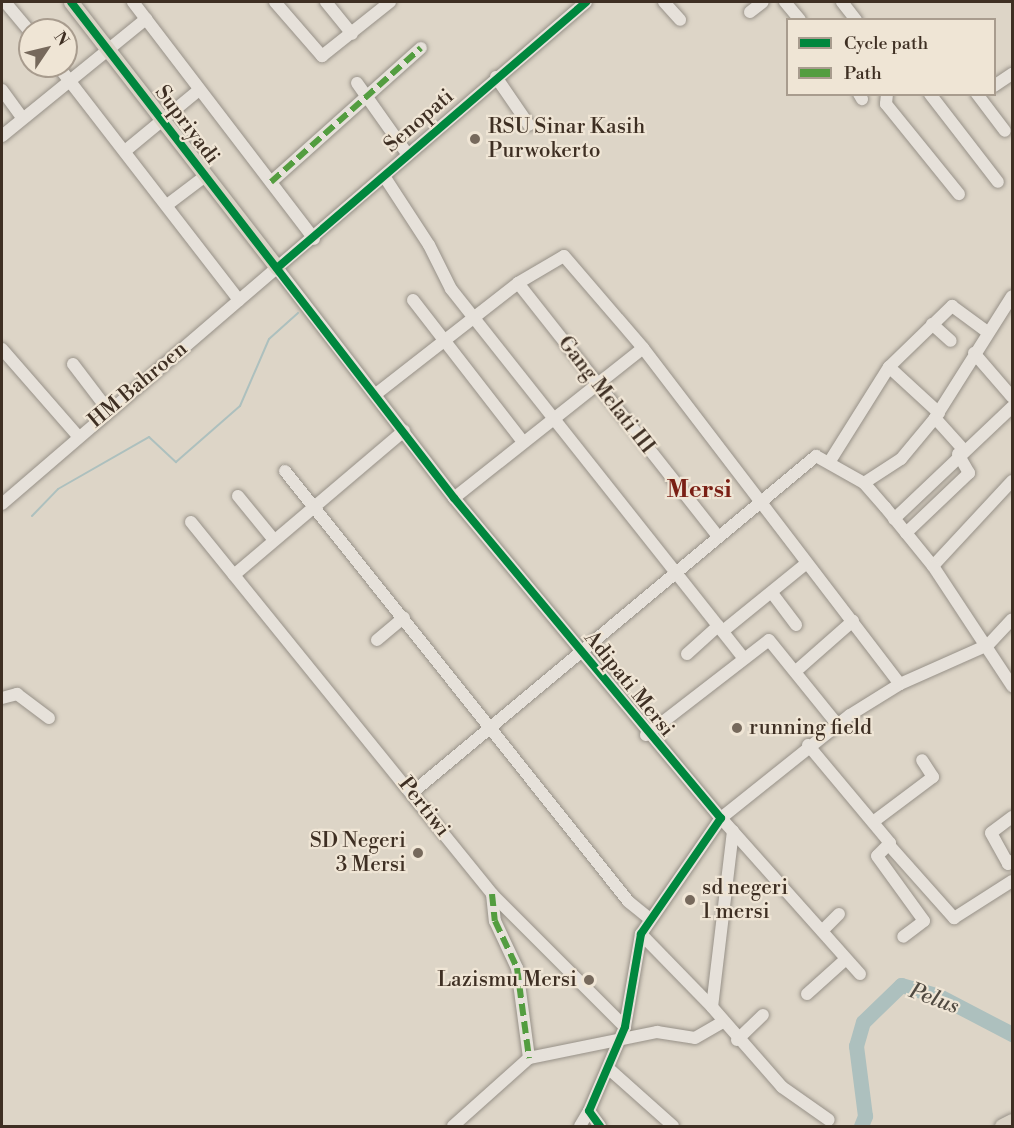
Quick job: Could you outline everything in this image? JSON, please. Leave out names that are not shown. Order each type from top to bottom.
[{"type":"main road","name":"Supriyadi","points":[[71,2],[204,177],[277,268]]},
{"type":"main road","points":[[1002,1126],[1012,1121]]},
{"type":"street","points":[[5,2],[18,18]]},
{"type":"street","points":[[133,2],[314,238]]},
{"type":"street","points":[[275,2],[318,55],[326,55],[386,3]]},
{"type":"street","points":[[326,2],[351,34]]},
{"type":"street","name":"Senopati","points":[[277,268],[496,77],[586,2]]},
{"type":"street","points":[[664,2],[680,20]]},
{"type":"street","points":[[750,12],[763,2]]},
{"type":"street","points":[[785,2],[798,18]]},
{"type":"street","points":[[842,2],[854,18]]},
{"type":"street","points":[[2,136],[146,20]]},
{"type":"street","points":[[271,182],[365,95],[421,48]]},
{"type":"street","points":[[996,85],[1012,74]]},
{"type":"street","points":[[496,77],[529,125]]},
{"type":"street","points":[[70,80],[239,300]]},
{"type":"street","points":[[357,83],[408,154]]},
{"type":"street","points":[[2,90],[22,118]]},
{"type":"street","points":[[125,151],[199,90]]},
{"type":"street","points":[[887,96],[886,104],[959,194]]},
{"type":"street","points":[[932,96],[998,182]]},
{"type":"street","points":[[979,96],[1005,131]]},
{"type":"street","points":[[384,176],[472,317],[743,657]]},
{"type":"street","points":[[167,205],[204,177]]},
{"type":"street","points":[[376,394],[518,283],[564,256],[643,348],[897,679]]},
{"type":"street","name":"HM Bahroen","points":[[2,504],[108,410],[277,268]]},
{"type":"street","name":"Adipati Mersi","points":[[277,268],[405,431],[454,498],[646,735],[860,974]]},
{"type":"street","name":"Gang Melati III","points":[[518,283],[717,535]]},
{"type":"street","points":[[864,483],[901,459],[937,416],[986,331],[1008,310],[1012,296]]},
{"type":"street","points":[[413,300],[523,442]]},
{"type":"street","points":[[830,461],[889,367],[954,305],[986,331]]},
{"type":"street","points":[[932,324],[951,341]]},
{"type":"street","points":[[454,498],[643,348]]},
{"type":"street","points":[[2,349],[78,436]]},
{"type":"street","points":[[974,353],[1012,396]]},
{"type":"street","points":[[73,364],[108,410]]},
{"type":"street","points":[[889,367],[937,416],[961,452],[969,473],[906,533]]},
{"type":"street","points":[[894,519],[961,452],[1012,407]]},
{"type":"street","points":[[234,575],[314,504],[405,431]]},
{"type":"street","points":[[413,792],[810,458],[830,461],[864,483],[933,566],[985,641],[1012,686]]},
{"type":"street","points":[[285,471],[314,504],[490,728],[643,914]]},
{"type":"street","points":[[933,566],[1012,481]]},
{"type":"street","points":[[238,496],[274,540]]},
{"type":"street","name":"Pertiwi","points":[[190,522],[413,792],[492,894],[607,1011],[621,1029]]},
{"type":"street","points":[[687,654],[772,593],[803,566]]},
{"type":"street","points":[[772,593],[796,625]]},
{"type":"street","points":[[377,640],[404,617]]},
{"type":"street","points":[[580,1126],[608,1068],[621,1029],[643,914],[716,813],[808,745],[834,720],[897,679],[985,641],[1012,619]]},
{"type":"street","points":[[796,672],[853,621]]},
{"type":"street","points":[[646,735],[743,657],[769,640],[834,720]]},
{"type":"street","points":[[2,698],[17,694],[49,718]]},
{"type":"street","points":[[808,745],[954,918],[1012,881]]},
{"type":"street","points":[[873,822],[933,777],[922,760]]},
{"type":"street","points":[[1011,866],[991,833],[1012,817]]},
{"type":"street","points":[[712,1007],[733,831]]},
{"type":"street","points":[[890,844],[877,856],[924,921],[903,937]]},
{"type":"street","points":[[492,894],[495,921],[517,968],[524,1035],[529,1058]]},
{"type":"street","points":[[822,931],[839,914]]},
{"type":"street","points":[[641,934],[712,1007],[721,1023],[782,1087],[829,1120]]},
{"type":"street","points":[[807,994],[846,959]]},
{"type":"street","points":[[737,1040],[763,1016]]},
{"type":"street","points":[[454,1126],[529,1058],[602,1041],[621,1029],[694,1038],[721,1023]]},
{"type":"street","points":[[608,1068],[673,1126]]},
{"type":"street","points":[[589,1111],[600,1126]]},
{"type":"waterway","points":[[32,516],[58,489],[149,437],[176,462],[240,406],[269,339],[298,313]]},
{"type":"waterway","name":"Pelus","points":[[861,1126],[865,1116],[856,1046],[863,1022],[901,985],[937,995],[1012,1034]]},
{"type":"marked path","points":[[271,182],[421,48]]},
{"type":"marked path","points":[[492,894],[495,921],[517,968],[529,1058]]},
{"type":"cycle path","points":[[71,2],[454,498],[721,818],[641,934],[625,1027],[589,1111],[600,1126]]},
{"type":"cycle path","points":[[277,268],[586,2]]},
{"type":"place","name":"RSU Sinar Kasih Purwokerto","points":[[475,139]]},
{"type":"place","name":"running field","points":[[737,728]]},
{"type":"place","name":"SD Negeri 3 Mersi","points":[[418,853]]},
{"type":"place","name":"sd negeri 1 mersi","points":[[690,900]]},
{"type":"place","name":"Lazismu Mersi","points":[[589,980]]},
{"type":"district","name":"Mersi","points":[[699,491]]}]
